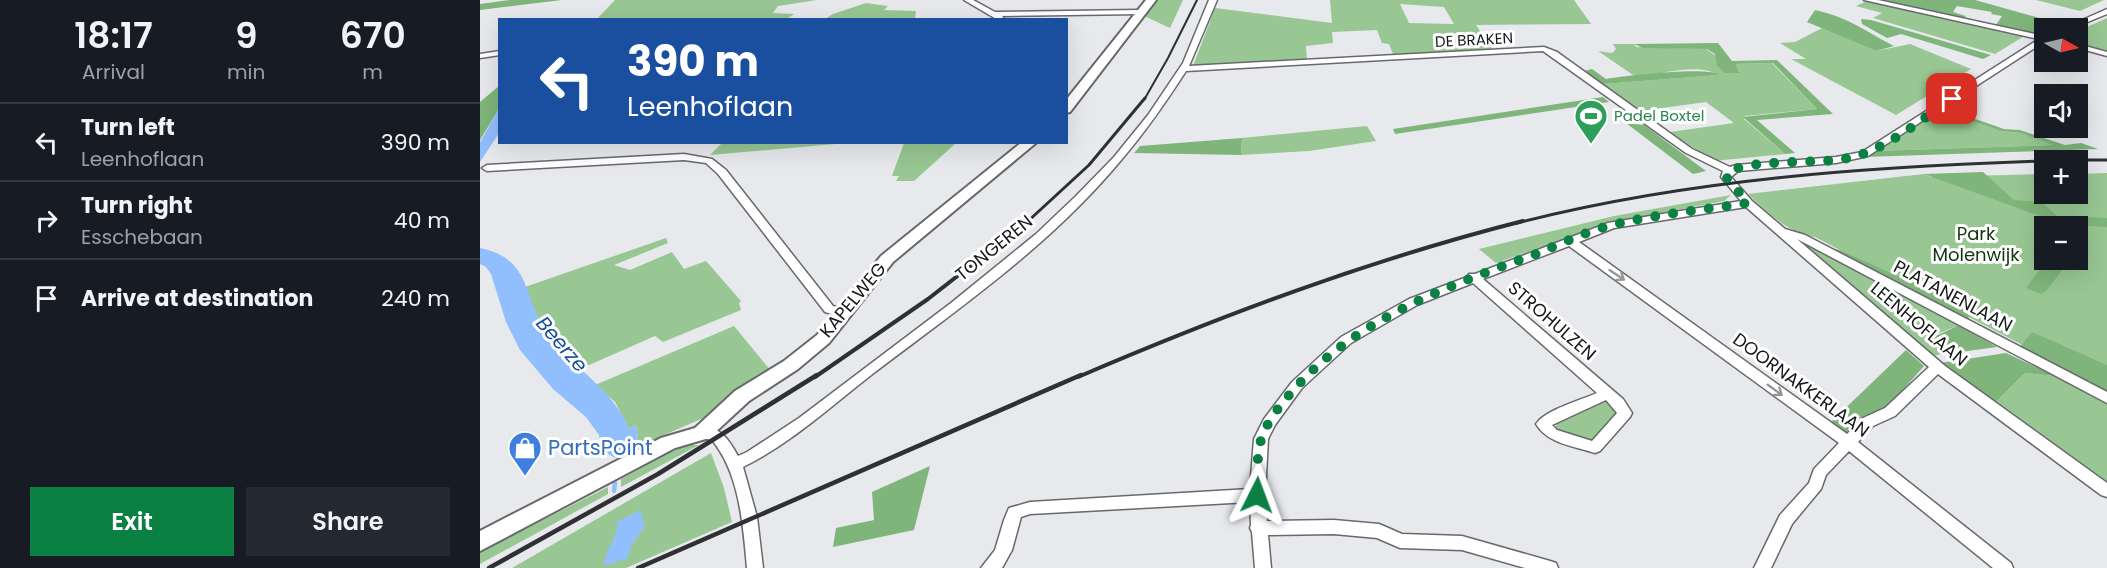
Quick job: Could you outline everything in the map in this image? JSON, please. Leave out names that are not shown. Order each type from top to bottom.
[{"type":"main road","points":[[1068,106],[1139,12],[1151,0]]},
{"type":"main road","name":"KAPELWEG","points":[[702,433],[742,396],[808,352],[845,314],[874,272],[887,259],[1029,144]]},
{"type":"main road","points":[[480,542],[668,443],[702,433]]},
{"type":"street","points":[[968,0],[999,17],[1139,12]]},
{"type":"street","name":"TONGEREN","points":[[734,465],[764,450],[1006,265],[1052,226],[1123,153],[1148,122],[1184,69],[1213,0]]},
{"type":"street","points":[[1868,0],[2034,37]]},
{"type":"street","points":[[2088,19],[2107,11]]},
{"type":"street","points":[[1730,171],[1745,167],[1836,160],[1865,154],[2034,45]]},
{"type":"street","name":"DE BRAKEN","points":[[1184,69],[1544,49],[1689,151],[1730,171]]},
{"type":"street","points":[[2088,49],[2107,54]]},
{"type":"street","points":[[480,56],[498,53]]},
{"type":"street","points":[[487,168],[684,157],[709,161],[722,172],[829,309],[845,314]]},
{"type":"street","name":"LEENHOFLAAN","points":[[1730,171],[1726,177],[1748,203],[1940,369],[2107,491]]},
{"type":"street","points":[[1263,568],[1257,495],[1261,439],[1285,400],[1317,365],[1346,340],[1380,319],[1473,277],[1612,225],[1748,203]]},
{"type":"street","name":"PLATANENLAAN","points":[[1780,230],[1802,237],[2107,398]]},
{"type":"street","name":"DOORNAKKERLAAN","points":[[1570,241],[1850,444],[2005,568]]},
{"type":"street","name":"STROHULZEN","points":[[1473,277],[1607,394],[1625,412],[1595,447],[1552,434],[1543,424],[1607,394]]},
{"type":"street","points":[[1762,568],[1786,520],[1816,485],[1820,473],[1850,444],[1868,422],[1890,412],[1932,371],[1940,369]]},
{"type":"street","points":[[702,433],[713,433],[719,437],[726,445],[734,465],[748,513],[754,568]]},
{"type":"street","points":[[988,568],[999,562],[1015,513],[1030,508],[1257,495]]},
{"type":"street","points":[[1258,528],[1368,529],[1379,531],[1400,541],[1462,543],[1550,568]]},
{"type":"green space","points":[[510,0],[562,0],[480,10],[480,4]]},
{"type":"green space","points":[[615,0],[817,0],[778,6],[773,13],[794,14],[788,18],[598,18]]},
{"type":"green space","points":[[1154,0],[1183,0],[1170,28],[1142,15]]},
{"type":"green space","points":[[1330,0],[1574,0],[1591,24],[1476,25],[1492,49],[1393,54],[1389,44],[1382,43],[1377,30],[1332,32],[1333,43],[1306,46],[1307,60],[1193,66],[1215,8],[1332,23]],"holes":[[[1400,4],[1444,7],[1454,24],[1409,23]]]},
{"type":"green space","points":[[1879,0],[1975,0],[2040,18],[2034,18],[2034,32],[2031,33],[1996,25],[2002,16],[1991,14],[1992,12],[1957,6],[1953,12],[1966,16],[1964,18]]},
{"type":"green space","points":[[2036,0],[2104,0],[2080,11]]},
{"type":"green space","points":[[1867,1],[2026,35],[1995,54],[1873,18],[1882,13],[1856,6]]},
{"type":"green space","points":[[866,3],[888,6],[884,10],[916,11],[915,18],[827,18]]},
{"type":"green space","points":[[1815,10],[1847,21],[1894,46],[1876,51],[1807,22]]},
{"type":"green space","points":[[2107,18],[2107,52],[2088,47],[2088,27]]},
{"type":"green space","points":[[1861,19],[1991,55],[1983,59],[1901,34],[1887,38],[1862,24]]},
{"type":"green space","points":[[1822,28],[1876,51],[1910,44],[1971,69],[1896,115],[1791,59],[1806,59],[1780,43],[1795,42]]},
{"type":"green space","points":[[1718,43],[1732,61],[1777,60],[1833,114],[1757,120],[1795,153],[1785,154],[1743,117],[1817,109],[1773,63],[1735,64],[1740,73],[1725,73],[1717,66],[1715,54],[1707,49],[1643,48],[1634,44]]},
{"type":"green space","points":[[1613,44],[1706,49],[1740,72],[1734,64],[1772,63],[1817,109],[1745,116],[1744,119],[1785,154],[1713,161],[1670,132],[1734,123],[1706,102],[1641,111],[1603,84],[1718,75],[1709,71],[1689,69],[1636,77],[1598,51],[1612,53],[1616,49]]},
{"type":"green space","points":[[1592,69],[1606,79],[1700,71],[1719,75],[1603,84],[1584,71]]},
{"type":"green space","points":[[498,87],[498,111],[480,140],[480,102]]},
{"type":"green space","points":[[1603,97],[1609,102],[1395,134],[1393,129]]},
{"type":"green space","points":[[1944,108],[2004,129],[2020,130],[2034,135],[2034,138],[2021,133],[2000,131],[1953,114],[1938,112]]},
{"type":"green space","points":[[1938,112],[1953,114],[2000,131],[2021,133],[2055,145],[1875,151]]},
{"type":"green space","points":[[1626,123],[1644,125],[1706,171],[1693,174]]},
{"type":"green space","points":[[1367,126],[1376,141],[1309,151],[1241,155],[1242,138]]},
{"type":"green space","points":[[1242,138],[1241,155],[1134,153],[1140,146]]},
{"type":"green space","points":[[2034,138],[2044,138],[2065,145],[2081,143],[2098,149],[1864,157],[1875,151],[2053,145]]},
{"type":"green space","points":[[721,144],[836,144],[710,155]]},
{"type":"green space","points":[[903,144],[955,144],[914,181],[896,181],[899,176],[892,176]]},
{"type":"green space","points":[[1983,172],[2014,200],[2044,204],[2057,216],[2040,216],[1924,174]]},
{"type":"green space","name":"Park Molenwijk","points":[[2107,173],[2107,389],[1815,237],[1796,231],[1770,214],[1748,194],[1924,174],[1931,177],[2034,174],[2034,204],[2088,204],[2088,174]]},
{"type":"green space","points":[[1731,195],[1724,201],[1609,223],[1496,263],[1479,249],[1614,216]]},
{"type":"green space","points":[[2088,217],[2107,218],[2107,227],[2088,226]]},
{"type":"green space","points":[[666,238],[668,243],[614,265],[630,270],[672,252],[684,269],[706,261],[741,301],[739,303],[741,310],[663,342],[655,336],[580,369],[540,323],[525,287]]},
{"type":"green space","points":[[1796,239],[1959,325],[1937,334],[1945,347],[1953,353],[1930,356]]},
{"type":"green space","points":[[1826,247],[1840,250],[1968,308],[1969,323]]},
{"type":"green space","points":[[2040,270],[2062,270],[2041,294],[2026,288]]},
{"type":"green space","points":[[1959,325],[1997,347],[1953,353],[1936,336]]},
{"type":"green space","points":[[734,326],[771,371],[708,416],[639,446],[636,425],[629,429],[615,402],[595,385]]},
{"type":"green space","points":[[2032,332],[2107,365],[2107,395],[2019,348]]},
{"type":"green space","points":[[1906,350],[1924,366],[1874,423],[1852,428],[1846,434],[1830,423]]},
{"type":"green space","points":[[2006,353],[2055,376],[2025,373],[1993,405],[1940,363]]},
{"type":"green space","points":[[2025,373],[2055,376],[2107,404],[2107,484],[1993,405]]},
{"type":"green space","points":[[1604,401],[1612,403],[1619,411],[1593,441],[1556,429],[1556,421]]},
{"type":"green space","points":[[688,445],[699,445],[621,487],[621,479]]},
{"type":"green space","points":[[711,453],[724,488],[732,522],[626,568],[512,568]]},
{"type":"green space","points":[[930,466],[914,530],[833,547],[836,528],[874,520],[872,492]]},
{"type":"green space","points":[[608,487],[608,494],[480,564],[480,552]]},
{"type":"water","points":[[498,111],[498,135],[480,162],[480,142]]},
{"type":"water","points":[[480,248],[497,253],[510,261],[524,282],[540,322],[548,335],[614,403],[629,429],[636,425],[639,446],[615,458],[602,450],[599,435],[586,417],[553,389],[520,350],[506,322],[491,274],[486,267],[480,264]]},
{"type":"water","points":[[640,510],[645,526],[631,546],[628,558],[604,566],[616,533],[617,522]]},
{"type":"waterway","name":"Beerze","points":[[614,491],[615,483]]},
{"type":"railway","points":[[1144,100],[1197,0]]},
{"type":"railway","points":[[1026,223],[1089,165],[1145,98]]},
{"type":"railway","points":[[2088,160],[2107,160]]},
{"type":"railway","points":[[1517,223],[1647,196],[1779,178],[1911,167],[2034,161]]},
{"type":"railway","points":[[815,377],[928,299],[1028,221]]},
{"type":"railway","points":[[1078,377],[1297,290],[1409,253],[1523,221]]},
{"type":"railway","points":[[489,568],[658,474],[817,375]]},
{"type":"railway","points":[[638,568],[1081,375]]},
{"type":"place","name":"Padel Boxtel","points":[[1591,145]]},
{"type":"place","name":"PartsPoint","points":[[525,477]]},
{"type":"route","points":[[1257,495],[1261,439],[1285,400],[1317,365],[1346,340],[1380,319],[1413,302],[1473,277],[1612,225],[1748,203],[1726,177],[1730,171],[1745,167],[1836,160],[1865,154],[1952,99]]}]
